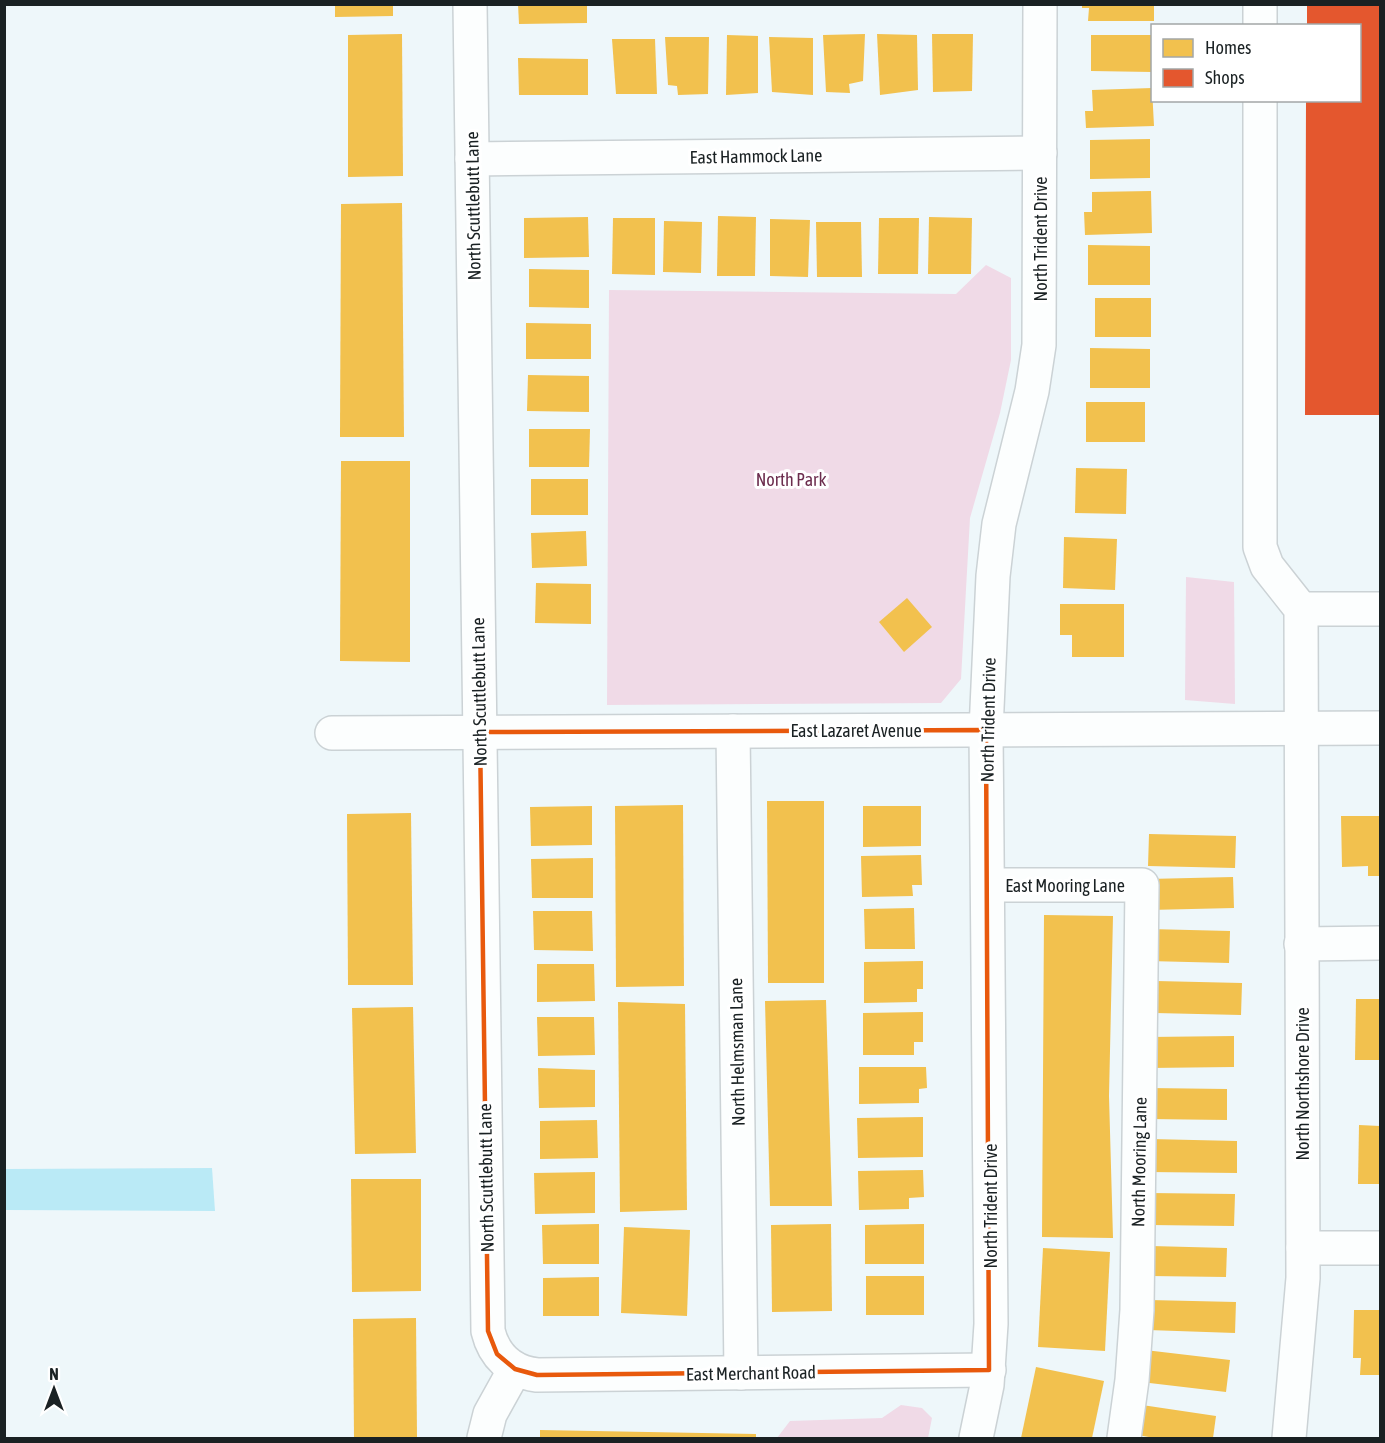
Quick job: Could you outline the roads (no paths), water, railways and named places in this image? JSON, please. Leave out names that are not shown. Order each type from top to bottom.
[{"type":"street","name":"North Scuttlebutt Lane","points":[[470,4],[488,1331],[497,1354],[515,1370]]},
{"type":"street","name":"North Trident Drive","points":[[976,1438],[989,1370],[991,1324],[986,730],[995,548],[1004,500],[1032,391],[1039,345],[1040,4]]},
{"type":"street","points":[[1260,4],[1260,24]]},
{"type":"street","points":[[1260,102],[1260,547],[1267,566],[1301,609],[1380,609]]},
{"type":"street","name":"East Hammock Lane","points":[[472,159],[1040,153]]},
{"type":"street","name":"North Northshore Drive","points":[[1289,1438],[1301,1301],[1303,1248],[1301,609]]},
{"type":"street","name":"East Lazaret Avenue","points":[[332,733],[1380,728]]},
{"type":"street","name":"North Helmsman Lane","points":[[733,731],[741,1373]]},
{"type":"street","name":"East Mooring Lane","points":[[988,885],[1142,885]]},
{"type":"street","name":"North Mooring Lane","points":[[1124,1438],[1132,1380],[1137,1310],[1142,885]]},
{"type":"street","points":[[1301,944],[1380,943]]},
{"type":"street","points":[[1303,1248],[1380,1248]]},
{"type":"street","points":[[484,1438],[490,1414],[515,1370]]},
{"type":"street","name":"East Merchant Road","points":[[515,1370],[537,1375],[989,1370]]},
{"type":"water","points":[[212,1168],[215,1211],[5,1210],[5,1169]]},
{"type":"park label","name":"North Park","points":[[791,479]]}]
